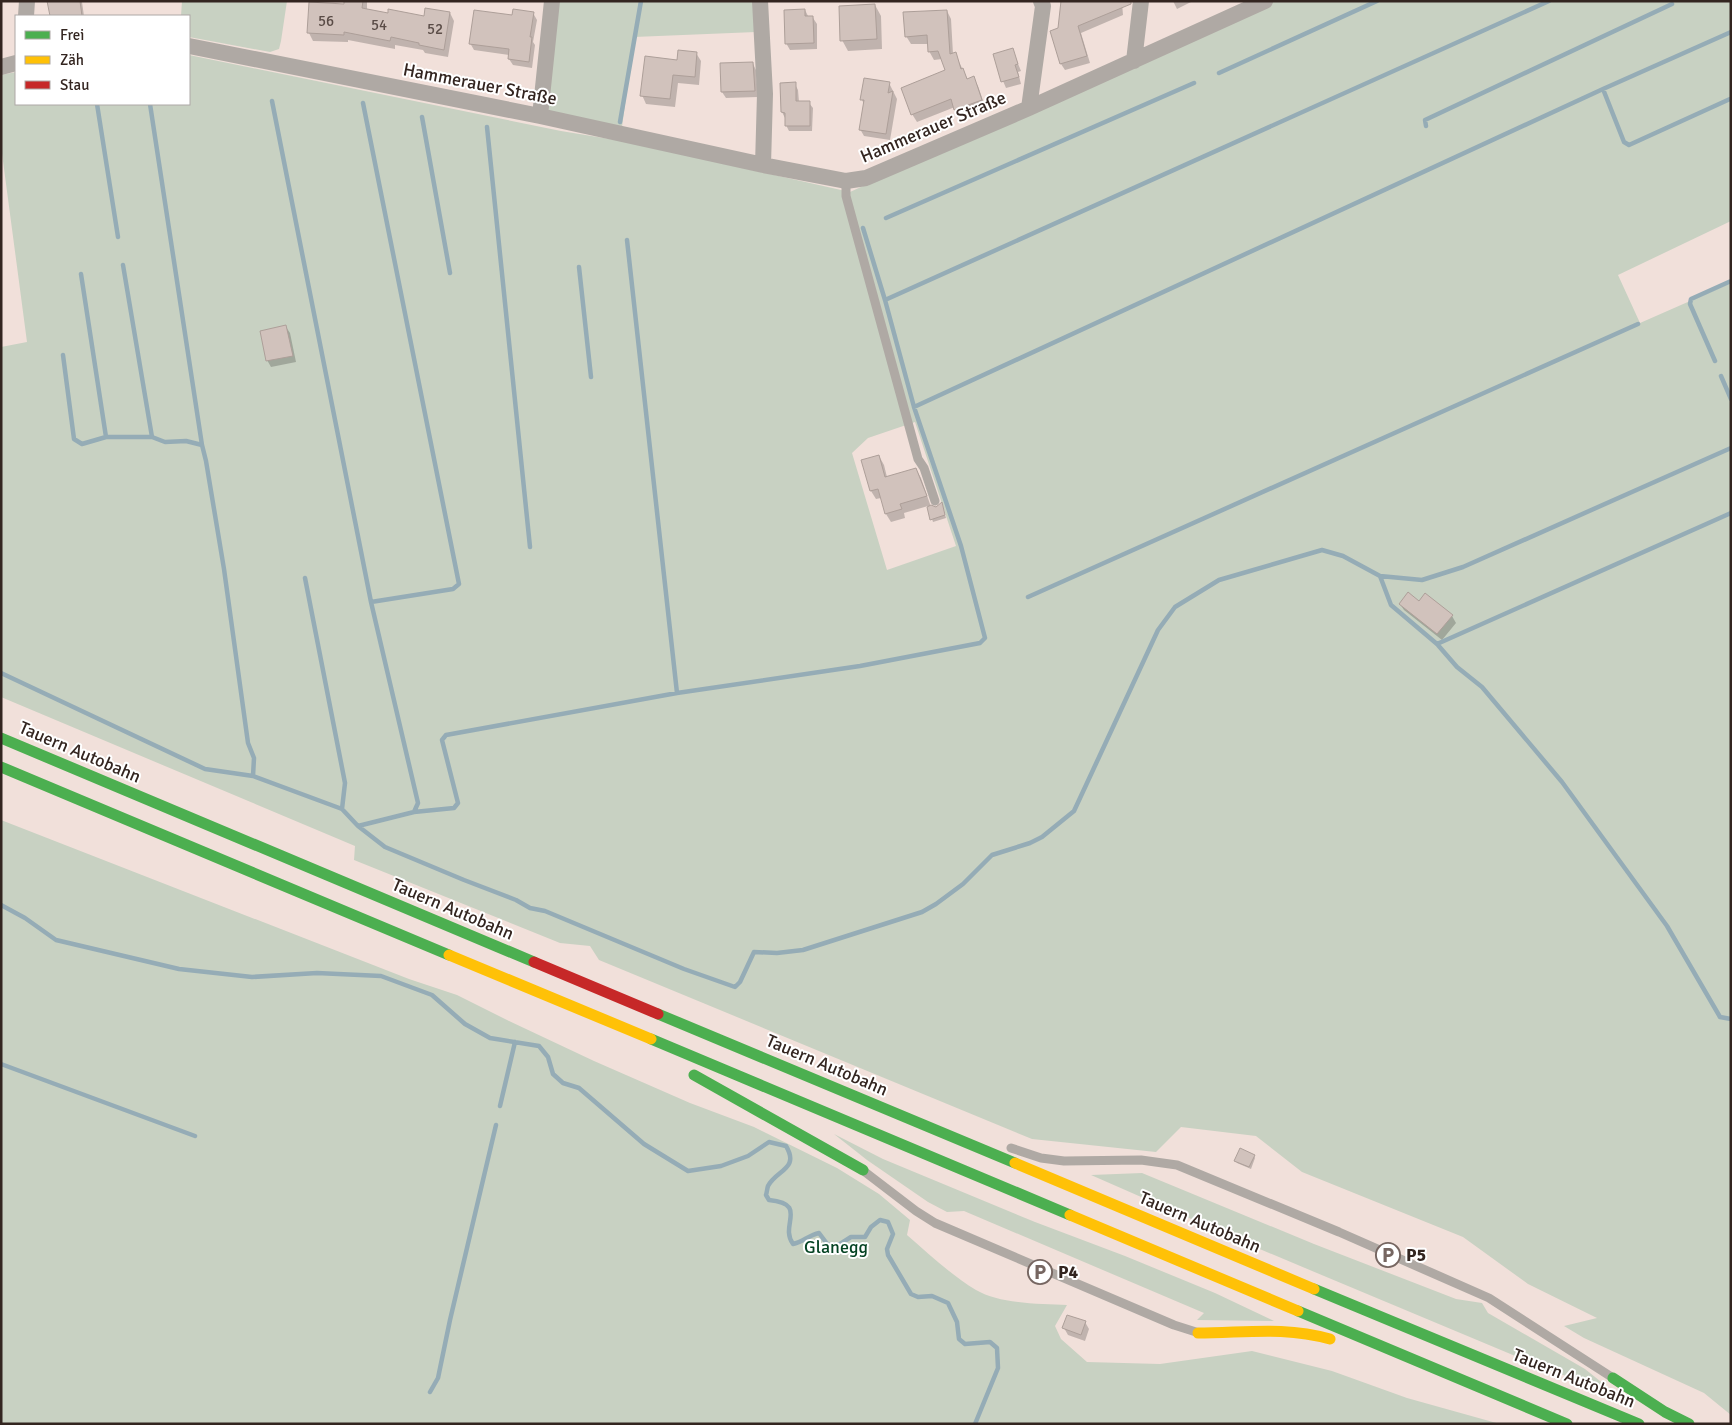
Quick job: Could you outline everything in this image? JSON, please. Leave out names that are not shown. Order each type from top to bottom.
[{"type":"highway","name":"Tauern Autobahn","points":[[1,738],[1639,1424]]},
{"type":"highway","points":[[1,767],[1567,1424]]},
{"type":"highway","points":[[616,1026],[628,1043]]},
{"type":"highway","points":[[687,1071],[863,1170]]},
{"type":"highway","points":[[974,1146],[1004,1145]]},
{"type":"highway","points":[[1198,1333],[1296,1330],[1313,1333],[1355,1347],[1375,1343]]},
{"type":"highway","points":[[1613,1378],[1664,1412],[1689,1424]]},
{"type":"street","points":[[26,15],[27,1]]},
{"type":"street","points":[[540,116],[552,1]]},
{"type":"street","points":[[760,1],[764,94],[763,166]]},
{"type":"street","name":"Hammerauer Straße","points":[[1029,108],[1043,6],[1041,1]]},
{"type":"street","points":[[1134,61],[1141,1]]},
{"type":"street","name":"Hammerauer Straße","points":[[190,46],[540,116],[763,166],[846,182],[866,178],[1029,108],[1265,1]]},
{"type":"street","points":[[1,67],[15,63]]},
{"type":"lane","points":[[846,182],[846,196],[918,459],[924,468],[935,501]]},
{"type":"lane","points":[[1004,1145],[1041,1158],[1064,1161],[1141,1160],[1177,1165],[1339,1232],[1489,1298],[1613,1378]]},
{"type":"lane","points":[[863,1170],[916,1211],[935,1223],[1174,1325],[1198,1333]]},
{"type":"green space","points":[[182,1],[287,1],[279,49],[270,52],[190,37],[190,15],[181,15]]},
{"type":"green space","points":[[557,1],[755,1],[756,32],[634,37],[622,127],[548,112]]},
{"type":"green space","points":[[1267,1],[1731,1],[1731,221],[1618,275],[1640,323],[1731,283],[1731,1415],[1704,1393],[1584,1338],[1564,1326],[1597,1318],[1528,1284],[1463,1237],[1302,1172],[1256,1136],[1181,1127],[1156,1152],[1032,1139],[599,960],[590,946],[560,943],[354,860],[355,846],[1,697],[1,347],[27,342],[1,146],[1,75],[15,72],[15,105],[190,105],[190,55],[561,131],[622,141],[850,192]],"holes":[[[915,422],[956,546],[887,570],[852,453],[868,438]]]},
{"type":"green space","name":"Glanegg","points":[[1,820],[409,979],[457,995],[594,1061],[690,1103],[754,1127],[837,1168],[879,1194],[910,1220],[907,1235],[949,1271],[976,1290],[1008,1301],[1067,1305],[1055,1326],[1061,1339],[1087,1362],[1160,1364],[1252,1351],[1332,1371],[1407,1398],[1500,1424],[1,1424]]},
{"type":"green space","points":[[834,1134],[883,1159],[1035,1222],[1215,1293],[1274,1321],[1197,1320],[1204,1313],[964,1211],[947,1212],[928,1202],[867,1160]]},
{"type":"green space","points":[[1142,1173],[1314,1244],[1456,1299],[1482,1303],[1488,1313],[1585,1369],[1615,1393],[1546,1369],[1262,1250],[1091,1175]]},
{"type":"building","points":[[47,1],[80,1],[82,15],[50,15]]},
{"type":"building","points":[[344,1],[363,1],[362,8],[388,13],[388,9],[424,16],[425,8],[450,12],[444,50],[391,37],[390,41],[344,32],[344,35],[307,33],[309,2],[344,4]]},
{"type":"building","points":[[1061,1],[1131,1],[1131,4],[1078,26],[1087,56],[1060,64],[1050,31],[1058,28]]},
{"type":"building","points":[[875,4],[877,39],[840,41],[839,6]]},
{"type":"building","points":[[513,9],[534,12],[529,62],[508,59],[509,49],[469,44],[474,10],[512,15]]},
{"type":"building","points":[[805,9],[805,16],[813,16],[814,43],[785,44],[784,10]]},
{"type":"building","points":[[947,10],[950,54],[956,52],[961,69],[963,68],[967,79],[974,76],[982,100],[954,110],[951,99],[911,115],[901,88],[945,70],[938,51],[928,52],[927,35],[905,37],[903,12]]},
{"type":"building","points":[[1013,48],[1018,64],[1015,65],[1019,77],[1001,82],[993,54]]},
{"type":"building","points":[[678,50],[697,52],[695,77],[673,75],[670,99],[640,96],[645,56],[677,60]]},
{"type":"building","points":[[753,62],[755,91],[721,92],[720,63]]},
{"type":"building","points":[[864,78],[890,82],[888,93],[893,91],[886,134],[859,130],[864,100],[860,100]]},
{"type":"building","points":[[796,82],[796,101],[810,101],[810,126],[785,126],[785,113],[781,112],[780,83]]},
{"type":"building","points":[[286,325],[293,356],[266,361],[260,331]]},
{"type":"building","points":[[879,455],[885,477],[916,468],[927,496],[900,504],[902,509],[885,514],[878,489],[870,491],[861,460]]},
{"type":"building","points":[[942,502],[945,515],[930,520],[927,507],[931,505],[936,507]]},
{"type":"building","points":[[1408,592],[1419,601],[1425,593],[1453,615],[1437,634],[1399,604]]},
{"type":"building","points":[[1240,1148],[1255,1155],[1249,1167],[1234,1161]]},
{"type":"building","points":[[1067,1315],[1086,1321],[1081,1335],[1062,1328]]},
{"type":"waterway","points":[[620,122],[641,1]]},
{"type":"waterway","points":[[1219,73],[1377,1]]},
{"type":"waterway","points":[[885,300],[1549,1]]},
{"type":"waterway","points":[[1426,126],[1425,120],[1672,4]]},
{"type":"waterway","points":[[914,407],[1603,89],[1731,32]]},
{"type":"waterway","points":[[886,218],[1194,83]]},
{"type":"waterway","points":[[1603,89],[1624,142],[1629,145],[1730,99]]},
{"type":"waterway","points":[[272,101],[371,602],[418,803],[414,812]]},
{"type":"waterway","points":[[363,103],[459,584],[453,589],[371,602]]},
{"type":"waterway","points":[[97,105],[118,237]]},
{"type":"waterway","points":[[150,105],[202,445],[224,569],[248,743],[254,758],[253,776]]},
{"type":"waterway","points":[[422,117],[450,273]]},
{"type":"waterway","points":[[487,127],[530,547]]},
{"type":"waterway","points":[[358,826],[414,812],[454,808],[458,803],[442,740],[446,735],[677,693],[860,666],[980,643],[985,638],[961,546],[914,407],[863,228]]},
{"type":"waterway","points":[[627,240],[677,693]]},
{"type":"waterway","points":[[123,265],[152,437]]},
{"type":"waterway","points":[[579,267],[591,377]]},
{"type":"waterway","points":[[81,274],[106,437]]},
{"type":"waterway","points":[[1715,361],[1690,304],[1691,299],[1731,281]]},
{"type":"waterway","points":[[1028,597],[1638,324]]},
{"type":"waterway","points":[[63,355],[74,439],[82,444],[106,437],[152,437],[165,442],[186,441],[202,445]]},
{"type":"waterway","points":[[1721,376],[1731,399]]},
{"type":"waterway","points":[[1,673],[205,769],[253,776],[342,809],[358,826],[385,847],[516,900],[530,908],[545,911],[684,969],[735,987],[740,982],[754,952],[777,953],[803,950],[922,912],[963,884],[992,855],[1030,843],[1042,837],[1074,811],[1158,630],[1175,607],[1219,580],[1322,550],[1343,556],[1380,576],[1422,580],[1463,567],[1731,448]]},
{"type":"waterway","points":[[1437,644],[1731,513]]},
{"type":"waterway","points":[[1380,576],[1391,605],[1437,644],[1457,667],[1482,687],[1562,782],[1667,926],[1720,1017],[1731,1019]]},
{"type":"waterway","points":[[305,578],[345,783],[342,809]]},
{"type":"waterway","points":[[1,905],[25,918],[56,940],[179,969],[252,977],[317,973],[381,976],[432,995],[465,1024],[490,1038],[539,1046],[548,1057],[553,1074],[563,1083],[579,1088],[644,1144],[688,1171],[721,1166],[748,1156],[769,1142],[786,1146],[790,1154],[789,1165],[768,1186],[766,1195],[769,1200],[781,1202],[788,1206],[791,1216],[789,1230],[793,1244],[819,1233],[828,1245],[840,1244],[851,1237],[865,1237],[871,1227],[880,1220],[888,1222],[893,1234],[887,1249],[888,1255],[911,1294],[918,1297],[932,1296],[948,1303],[957,1322],[959,1339],[965,1344],[990,1342],[997,1348],[998,1368],[975,1424]]},
{"type":"waterway","points":[[500,1106],[515,1042]]},
{"type":"waterway","points":[[1,1064],[195,1136]]},
{"type":"waterway","points":[[430,1392],[438,1378],[496,1125]]},
{"type":"traffic: fast","points":[[1,738],[534,962]]},
{"type":"traffic: fast","points":[[1,767],[449,955]]},
{"type":"traffic: fast","points":[[658,1014],[1015,1163]]},
{"type":"traffic: fast","points":[[651,1039],[1070,1215]]},
{"type":"traffic: fast","points":[[694,1075],[863,1170]]},
{"type":"traffic: fast","points":[[1314,1289],[1639,1424]]},
{"type":"traffic: fast","points":[[1298,1311],[1567,1424]]},
{"type":"traffic: fast","points":[[1613,1378],[1665,1412],[1689,1424]]},
{"type":"traffic: slow","points":[[449,955],[651,1039]]},
{"type":"traffic: slow","points":[[1015,1163],[1314,1289]]},
{"type":"traffic: slow","points":[[1070,1215],[1298,1311]]},
{"type":"traffic: slow","points":[[1198,1333],[1280,1331],[1330,1339]]},
{"type":"traffic: jam","points":[[534,962],[658,1014]]},
{"type":"place","name":"P5","points":[[1388,1255]]},
{"type":"place","name":"P4","points":[[1040,1272]]}]
